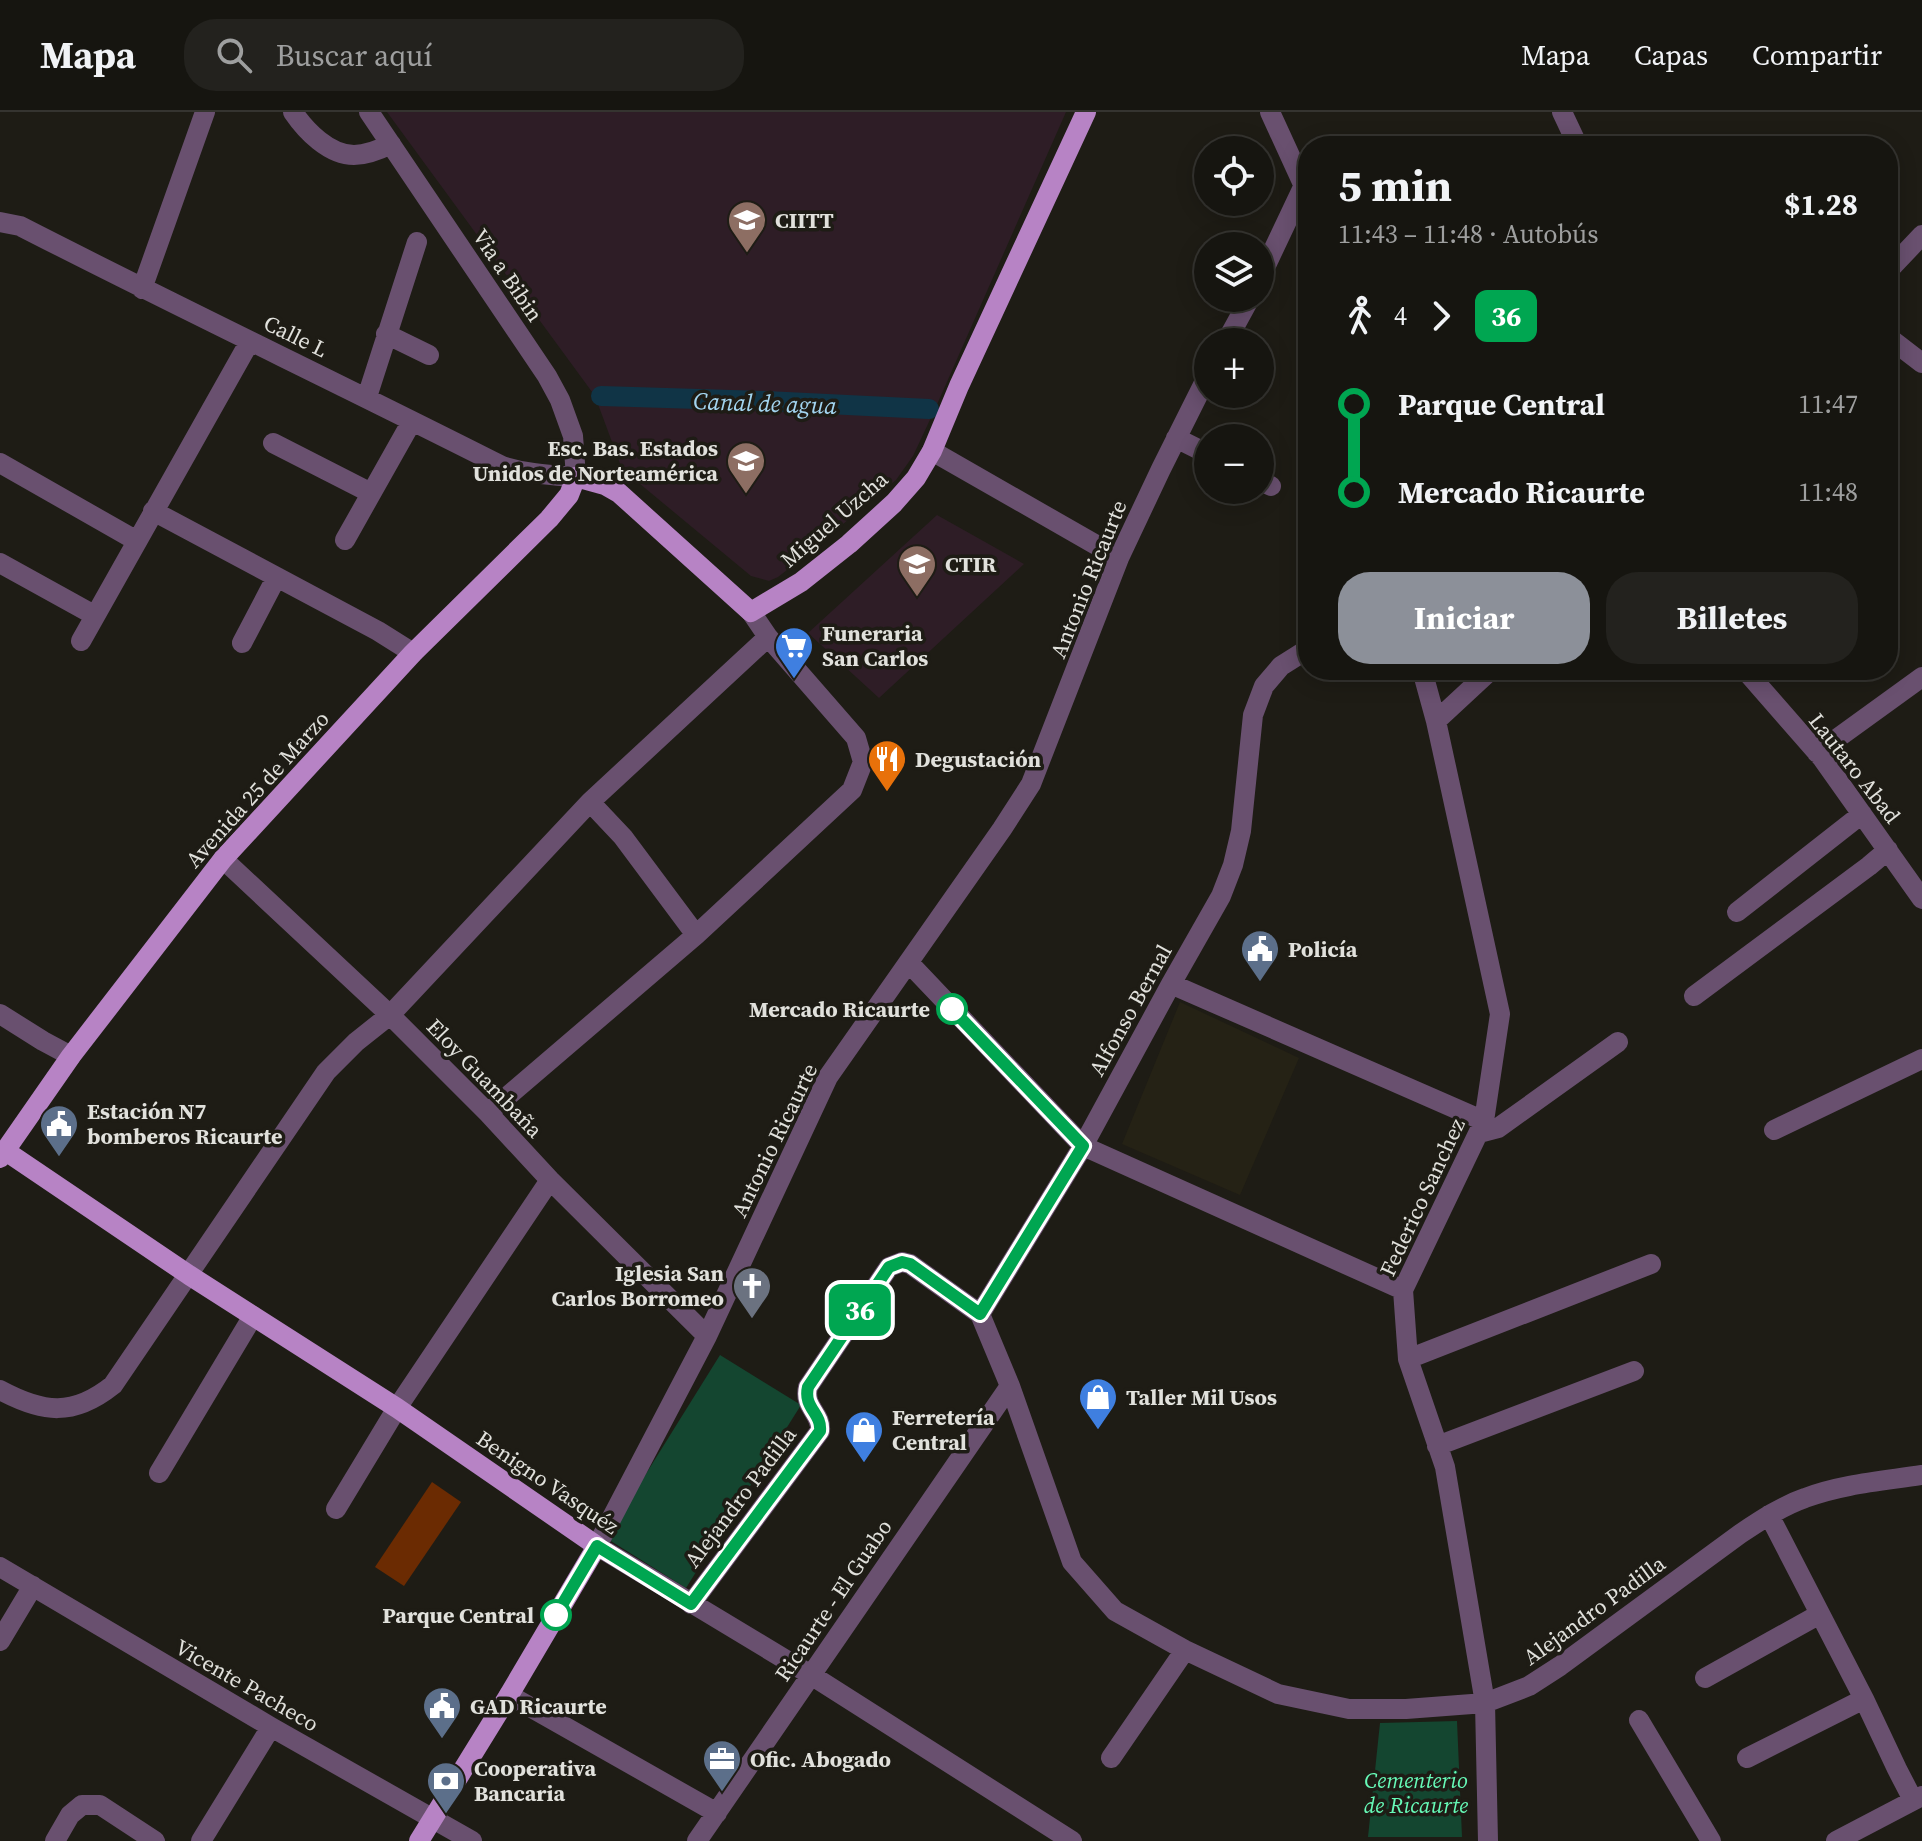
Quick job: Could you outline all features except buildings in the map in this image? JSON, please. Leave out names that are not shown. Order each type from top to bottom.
[{"type":"main road","name":"Miguel Uzcha","points":[[751,612],[801,582],[849,544],[916,478],[932,451],[1086,112]]},
{"type":"main road","points":[[576,477],[605,485],[619,493],[751,612]]},
{"type":"main road","name":"Avenida 25 de Marzo","points":[[2,1154],[71,1056],[223,859],[413,653],[549,519],[569,495],[576,477]]},
{"type":"main road","name":"Benigno Vasquéz","points":[[2,1154],[397,1408],[597,1546]]},
{"type":"main road","name":"Antonio Ricaurte","points":[[419,1841],[597,1546]]},
{"type":"street","points":[[142,289],[205,112]]},
{"type":"street","points":[[293,112],[303,126],[328,147],[352,156],[375,152],[391,144]]},
{"type":"street","name":"Via a Bibin","points":[[369,112],[547,376],[573,436],[576,477]]},
{"type":"street","points":[[1270,112],[1298,171]]},
{"type":"street","points":[[1562,112],[1573,136]]},
{"type":"street","points":[[1274,251],[1298,205]]},
{"type":"street","name":"Calle L","points":[[0,222],[20,226],[502,466],[540,475],[576,477]]},
{"type":"street","points":[[1898,260],[1922,235]]},
{"type":"street","points":[[367,397],[417,242]]},
{"type":"street","points":[[386,334],[429,355]]},
{"type":"street","points":[[81,641],[250,341]]},
{"type":"street","points":[[1898,345],[1922,363]]},
{"type":"street","name":"Antonio Ricaurte","points":[[597,1546],[707,1336],[828,1077],[1031,784],[1119,558],[1194,403]]},
{"type":"street","points":[[345,540],[412,421]]},
{"type":"street","points":[[1176,438],[1194,447]]},
{"type":"street","points":[[273,443],[371,493]]},
{"type":"street","points":[[932,451],[1119,558]]},
{"type":"street","points":[[0,463],[137,541]]},
{"type":"street","points":[[153,511],[378,631],[413,653]]},
{"type":"street","points":[[0,563],[94,615]]},
{"type":"street","points":[[242,643],[276,578]]},
{"type":"street","points":[[488,1113],[696,935],[852,790],[863,762],[856,738],[768,637],[751,612]]},
{"type":"street","points":[[0,1390],[40,1407],[57,1408],[85,1403],[113,1385],[326,1072],[356,1042],[390,1015],[590,802],[768,637]]},
{"type":"street","name":"Alfonso Bernal","points":[[980,1314],[1083,1146],[1221,896],[1241,831],[1253,715],[1264,686],[1281,666],[1298,655]]},
{"type":"street","points":[[1817,753],[1922,677]]},
{"type":"street","name":"Federico Sanchez","points":[[1425,680],[1500,1014],[1482,1127],[1403,1290],[1408,1359],[1445,1467],[1485,1703],[1488,1841]]},
{"type":"street","points":[[1436,721],[1480,680]]},
{"type":"street","name":"Lautaro Abad","points":[[1754,680],[1817,753],[1922,899]]},
{"type":"street","points":[[590,802],[623,837],[696,935]]},
{"type":"street","points":[[1737,912],[1862,814]]},
{"type":"street","points":[[1694,996],[1888,850]]},
{"type":"street","name":"Eloy Guambaña","points":[[223,859],[390,1015],[707,1336]]},
{"type":"street","points":[[909,963],[1083,1146],[1403,1290]]},
{"type":"street","points":[[1171,984],[1482,1127],[1498,1128],[1618,1042]]},
{"type":"street","points":[[0,1014],[71,1056]]},
{"type":"street","points":[[1774,1130],[1922,1059]]},
{"type":"street","points":[[336,1509],[397,1408],[550,1180]]},
{"type":"street","name":"Alejandro Padilla","points":[[691,1604],[820,1431],[820,1421],[807,1403],[808,1387],[889,1267],[902,1262],[910,1264],[980,1314]]},
{"type":"street","points":[[1408,1359],[1651,1264]]},
{"type":"street","points":[[980,1314],[1010,1386]]},
{"type":"street","points":[[159,1473],[253,1316]]},
{"type":"street","points":[[1437,1446],[1634,1371]]},
{"type":"street","name":"Alejandro Padilla","points":[[1010,1386],[1072,1562],[1115,1611],[1185,1650],[1278,1694],[1349,1709],[1406,1709],[1485,1703],[1529,1686],[1769,1515],[1806,1497],[1922,1475]]},
{"type":"street","name":"Ricaurte - El Guabo","points":[[697,1841],[1010,1386]]},
{"type":"street","points":[[1769,1515],[1897,1769],[1918,1798],[1836,1841]]},
{"type":"street","name":"Benigno Vasquéz","points":[[597,1546],[811,1675],[1060,1838]]},
{"type":"street","name":"Vicente Pacheco","points":[[0,1567],[472,1841]]},
{"type":"street","points":[[0,1641],[33,1586]]},
{"type":"street","points":[[1705,1678],[1820,1614]]},
{"type":"street","points":[[1111,1758],[1185,1650]]},
{"type":"street","points":[[509,1695],[717,1813]]},
{"type":"street","points":[[1747,1758],[1864,1699]]},
{"type":"street","points":[[1639,1720],[1711,1841]]},
{"type":"street","points":[[201,1841],[271,1727]]},
{"type":"street","points":[[55,1841],[70,1815],[82,1805],[100,1805],[155,1841]]},
{"type":"street","points":[[432,1819],[435,1841]]},
{"type":"shaded area","name":"CIITT","points":[[387,112],[1066,112],[913,456],[896,480],[819,545],[769,581],[751,576],[622,469],[595,396]]},
{"type":"shaded area","name":"CTIR","points":[[937,515],[1024,564],[879,698],[808,633]]},
{"type":"shaded area","points":[[1180,1002],[1299,1058],[1240,1195],[1122,1144]]},
{"type":"green space","points":[[720,1355],[801,1405],[686,1588],[606,1538]]},
{"type":"green space","name":"Cementerio de Ricaurte","points":[[1457,1721],[1462,1837],[1368,1837],[1380,1723]]},
{"type":"waterway","name":"Canal de agua","points":[[601,396],[929,409]]},
{"type":"bus line","name":"36","points":[[556,1615],[597,1546],[691,1604],[820,1431],[820,1421],[807,1403],[808,1387],[889,1267],[895,1263],[910,1264],[980,1314],[1083,1146],[952,1009]]},
{"type":"place","name":"CIITT","points":[[747,254]]},
{"type":"place","name":"Esc. Bas. Estados Unidos de Norteamérica","points":[[746,495]]},
{"type":"place","name":"CTIR","points":[[917,598]]},
{"type":"place","name":"Funeraria San Carlos","points":[[794,680]]},
{"type":"place","name":"Degustación","points":[[887,793]]},
{"type":"place","name":"Policía","points":[[1260,983]]},
{"type":"place","name":"Mercado Ricaurte","points":[[952,1009]]},
{"type":"place","name":"Estación N7 bomberos Ricaurte","points":[[59,1158]]},
{"type":"place","name":"Iglesia San Carlos Borromeo","points":[[752,1320]]},
{"type":"place","name":"Taller Mil Usos","points":[[1098,1431]]},
{"type":"place","name":"Ferretería Central","points":[[864,1464]]},
{"type":"place","name":"Parque Central","points":[[556,1615]]},
{"type":"place","name":"GAD Ricaurte","points":[[442,1740]]},
{"type":"place","name":"Ofic. Abogado","points":[[722,1793]]},
{"type":"place","name":"Cooperativa Bancaria","points":[[446,1815]]}]
